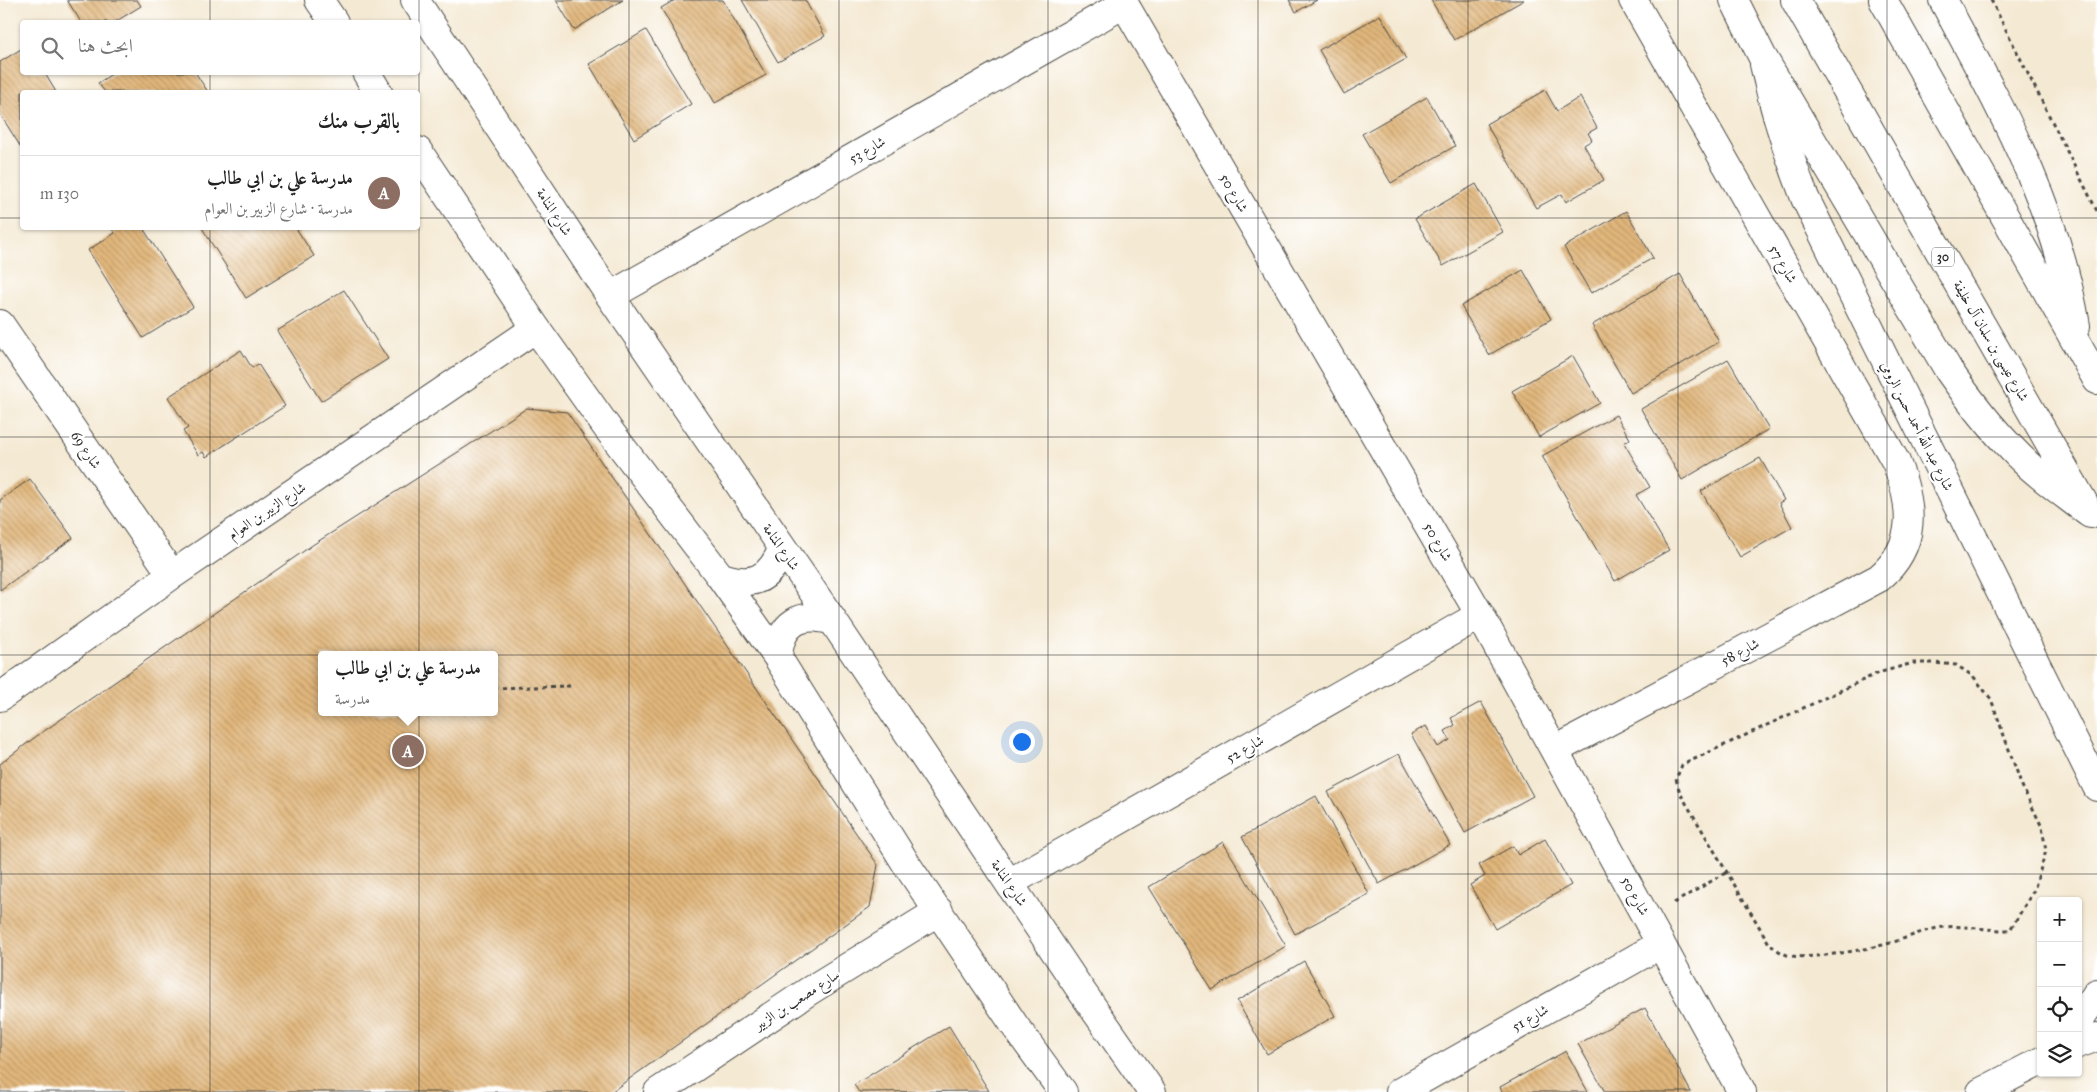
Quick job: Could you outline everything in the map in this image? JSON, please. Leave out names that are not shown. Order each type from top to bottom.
[{"type":"main road","points":[[319,0],[333,20]]},
{"type":"main road","name":"شارع المنامة","points":[[415,0],[610,296],[1152,1092]]},
{"type":"main road","name":"شارع 57","points":[[1633,0],[1896,462],[1906,489],[1909,506],[1907,535]]},
{"type":"main road","points":[[1734,0],[1762,56],[1954,378],[1978,412],[2012,450],[2094,520]]},
{"type":"main road","name":"شارع عيسى بن سلمان آل خليفة","points":[[1796,0],[2094,520]]},
{"type":"main road","points":[[1883,0],[2097,380]]},
{"type":"main road","points":[[1943,0],[2007,120],[2040,194],[2064,270],[2080,349]]},
{"type":"main road","name":"شارع 53","points":[[610,296],[1123,2]]},
{"type":"main road","name":"شارع 50","points":[[1123,2],[1480,615],[1742,1092]]},
{"type":"main road","name":"شارع عبد الله أحمد حسن الرومي","points":[[1762,56],[1773,104],[1805,198],[2097,787]]},
{"type":"main road","points":[[368,75],[377,90]]},
{"type":"main road","points":[[420,154],[536,328],[608,428],[720,576],[778,658],[907,865],[1015,1026],[1063,1092]]},
{"type":"main road","name":"شارع 69","points":[[0,324],[172,575]]},
{"type":"main road","name":"شارع الزبير بن العوام","points":[[0,697],[172,575],[536,328]]},
{"type":"main road","name":"شارع 58","points":[[1555,750],[1879,578],[1891,568],[1899,556],[1907,535]]},
{"type":"main road","points":[[720,576],[735,582],[750,582],[765,575],[776,564],[782,549]]},
{"type":"main road","name":"شارع 52","points":[[1009,883],[1480,615]]},
{"type":"main road","points":[[778,658],[779,644],[784,632],[794,622],[806,617],[820,617],[833,621]]},
{"type":"main road","name":"سارع مصعب بن الزبير","points":[[658,1092],[809,991],[938,911]]},
{"type":"main road","name":"شارع 51","points":[[1400,1092],[1661,944]]},
{"type":"main road","points":[[2082,1016],[2097,993]]},
{"type":"main road","points":[[2082,1043],[2097,1037]]},
{"type":"main road","points":[[1981,1092],[2037,1063]]},
{"type":"path","points":[[1991,0],[2097,211]]},
{"type":"path","points":[[1913,663],[1956,665],[1973,676],[1991,698],[2022,786],[2042,827],[2046,851],[2034,890],[2010,930],[1995,931],[1947,927],[1925,930],[1887,944],[1799,957],[1786,955],[1770,945],[1727,872],[1680,794],[1676,779],[1682,765],[1878,673],[1913,663]]},
{"type":"path","points":[[498,688],[570,686]]},
{"type":"path","points":[[1647,918],[1727,872]]},
{"type":"building","points":[[67,0],[137,0],[141,6],[118,20],[80,20]]},
{"type":"building","points":[[556,0],[623,0],[574,30]]},
{"type":"building","points":[[675,0],[723,0],[766,75],[715,103],[661,8]]},
{"type":"building","points":[[742,0],[805,0],[825,36],[778,62]]},
{"type":"building","points":[[1289,0],[1317,0],[1296,12]]},
{"type":"building","points":[[1431,0],[1524,0],[1454,40]]},
{"type":"building","points":[[1380,15],[1406,59],[1344,94],[1319,50]]},
{"type":"building","points":[[646,30],[691,104],[634,139],[589,64]]},
{"type":"building","points":[[20,50],[20,75],[46,75],[55,90],[20,90],[20,146],[0,114],[0,62]]},
{"type":"building","points":[[110,75],[197,75],[207,90],[103,90],[98,83]]},
{"type":"building","points":[[1545,90],[1557,111],[1580,97],[1597,128],[1588,133],[1592,140],[1584,145],[1604,180],[1566,202],[1562,194],[1536,208],[1486,124]]},
{"type":"building","points":[[1427,97],[1455,146],[1391,183],[1362,134]]},
{"type":"building","points":[[1476,184],[1503,232],[1443,266],[1415,219]]},
{"type":"building","points":[[1626,211],[1653,258],[1591,293],[1564,247]]},
{"type":"building","points":[[113,230],[144,230],[193,307],[143,338],[88,250],[115,233]]},
{"type":"building","points":[[203,230],[297,230],[314,256],[246,298]]},
{"type":"building","points":[[1523,270],[1551,319],[1489,355],[1461,306]]},
{"type":"building","points":[[1680,274],[1719,342],[1631,393],[1592,325]]},
{"type":"building","points":[[344,290],[388,359],[321,401],[277,331]]},
{"type":"building","points":[[241,350],[252,368],[258,364],[285,406],[206,457],[203,452],[198,455],[183,431],[188,428],[168,397]]},
{"type":"building","points":[[1573,356],[1600,403],[1539,437],[1512,391]]},
{"type":"building","points":[[1728,359],[1769,429],[1682,480],[1641,409]]},
{"type":"building","points":[[527,408],[567,412],[878,865],[870,907],[611,1092],[0,1092],[0,764],[34,738],[314,544]]},
{"type":"building","points":[[1616,415],[1630,439],[1624,443],[1650,487],[1636,495],[1669,550],[1615,581],[1542,456]]},
{"type":"building","points":[[1760,458],[1784,500],[1779,503],[1792,527],[1740,557],[1701,491]]},
{"type":"building","points":[[30,479],[73,538],[0,590],[0,500]]},
{"type":"building","points":[[1481,702],[1533,796],[1465,833],[1411,734],[1426,726],[1438,747],[1450,740],[1445,731],[1455,725],[1451,718]]},
{"type":"building","points":[[1399,754],[1450,845],[1379,884],[1328,792]]},
{"type":"building","points":[[1316,796],[1369,894],[1295,934],[1242,837]]},
{"type":"building","points":[[1545,839],[1571,885],[1495,929],[1470,885],[1485,876],[1479,865],[1513,846],[1518,855]]},
{"type":"building","points":[[1223,842],[1286,946],[1212,990],[1149,887]]},
{"type":"building","points":[[1304,961],[1335,1016],[1267,1054],[1237,1001]]},
{"type":"building","points":[[1645,1008],[1691,1092],[1605,1092],[1578,1044]]},
{"type":"building","points":[[949,1026],[989,1091],[859,1092],[854,1085]]},
{"type":"building","points":[[1566,1051],[1588,1092],[1502,1092],[1500,1087]]},
{"type":"place","name":"مدرسة علي بن ابي طالب","points":[[408,751]]}]
